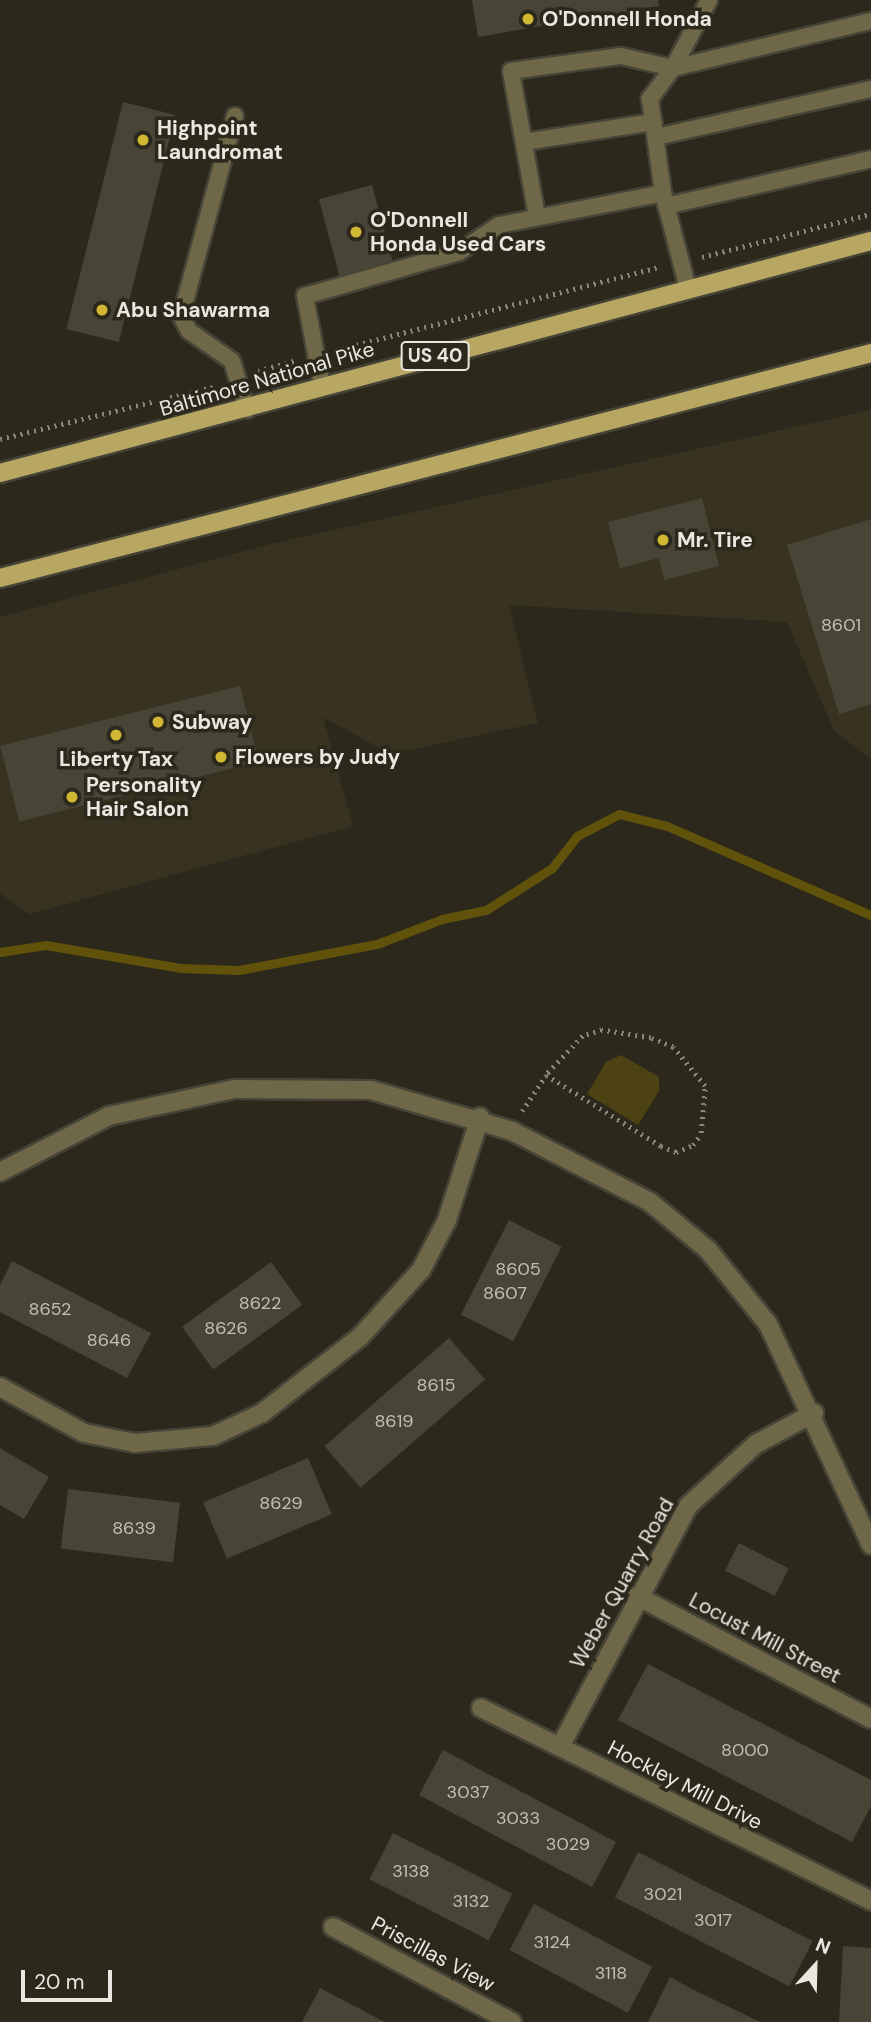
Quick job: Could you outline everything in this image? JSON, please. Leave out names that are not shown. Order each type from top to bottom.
[{"type":"main road","name":"Baltimore National Pike","points":[[0,473],[247,410],[322,386],[871,241]]},
{"type":"main road","points":[[0,578],[871,353]]},
{"type":"street","points":[[0,1172],[109,1116],[234,1089],[371,1090],[480,1117],[650,1202],[708,1250],[768,1324],[814,1413],[854,1518],[871,1545]]},
{"type":"street","points":[[0,1387],[84,1433],[135,1443],[213,1436],[262,1413],[360,1337],[421,1270],[447,1220],[480,1117]]},
{"type":"street","name":"Weber Quarry Road","points":[[560,1747],[637,1596],[688,1506],[722,1470],[814,1413]]},
{"type":"street","name":"Locust Mill Street","points":[[637,1596],[871,1719]]},
{"type":"street","name":"Hockley Mill Drive","points":[[481,1708],[871,1901]]},
{"type":"street","name":"Priscillas View","points":[[334,1927],[507,2021]]},
{"type":"lane","points":[[688,289],[665,199],[650,99],[673,68],[709,0]]},
{"type":"lane","points":[[537,217],[512,72],[621,56],[673,68],[871,21]]},
{"type":"lane","points":[[524,142],[654,129],[871,89]]},
{"type":"lane","points":[[235,116],[181,316],[190,331],[232,361],[247,410]]},
{"type":"lane","points":[[322,386],[305,296],[459,252],[499,225],[665,199],[871,159]]},
{"type":"path","points":[[0,439],[316,355],[871,214]]},
{"type":"path","points":[[512,1131],[546,1075],[583,1036],[602,1030],[651,1038],[673,1047],[705,1086],[701,1133],[693,1145],[676,1152],[661,1146],[546,1075]]},
{"type":"shaded area","points":[[871,410],[871,759],[834,731],[787,622],[509,605],[538,723],[390,754],[323,717],[353,826],[29,914],[0,893],[0,617],[275,543]]},
{"type":"shaded area","points":[[621,1055],[659,1077],[659,1091],[638,1125],[587,1094],[606,1062]]},
{"type":"building","name":"O'Donnell Honda","points":[[472,0],[658,0],[659,6],[631,11],[619,25],[605,15],[478,37]]},
{"type":"building","points":[[123,102],[175,115],[119,342],[66,329]]},
{"type":"building","name":"O'Donnell Honda Used Cars","points":[[372,185],[393,263],[340,277],[319,199]]},
{"type":"building","name":"Mr. Tire","points":[[702,498],[719,566],[664,580],[659,558],[620,568],[608,522]]},
{"type":"building","points":[[871,519],[871,704],[839,714],[787,545]]},
{"type":"building","points":[[240,686],[259,762],[19,821],[0,746]]},
{"type":"building","points":[[509,1220],[562,1247],[513,1341],[461,1314]]},
{"type":"building","points":[[12,1261],[151,1333],[127,1378],[0,1312],[0,1285]]},
{"type":"building","points":[[271,1262],[302,1305],[213,1370],[182,1327]]},
{"type":"building","points":[[449,1338],[485,1380],[361,1488],[324,1446]]},
{"type":"building","points":[[0,1448],[49,1477],[24,1519],[0,1505]]},
{"type":"building","points":[[308,1458],[332,1514],[227,1559],[203,1503]]},
{"type":"building","points":[[68,1489],[180,1503],[173,1562],[61,1549]]},
{"type":"building","points":[[739,1543],[789,1568],[775,1596],[725,1571]]},
{"type":"building","points":[[648,1664],[871,1780],[871,1806],[852,1842],[618,1720]]},
{"type":"building","points":[[443,1750],[616,1842],[592,1887],[419,1795]]},
{"type":"building","points":[[393,1833],[512,1894],[489,1940],[369,1879]]},
{"type":"building","points":[[638,1852],[813,1941],[789,1986],[615,1897]]},
{"type":"building","points":[[534,1904],[652,1967],[628,2013],[510,1950]]},
{"type":"building","points":[[843,1946],[871,1948],[871,2022],[839,2022]]},
{"type":"building","points":[[670,1977],[690,1988],[760,2022],[648,2022]]},
{"type":"building","points":[[320,1988],[379,2019],[385,2022],[302,2022]]},
{"type":"waterway","points":[[0,952],[46,945],[180,968],[239,970],[377,944],[442,919],[486,910],[552,868],[577,836],[619,814],[667,826],[871,915]]},
{"type":"place","name":"O'Donnell Honda","points":[[528,19]]},
{"type":"place","name":"Highpoint Laundromat","points":[[143,140]]},
{"type":"place","name":"O'Donnell Honda Used Cars","points":[[356,232]]},
{"type":"place","name":"Abu Shawarma","points":[[102,310]]},
{"type":"place","name":"Mr. Tire","points":[[663,540]]},
{"type":"place","name":"Subway","points":[[158,722]]},
{"type":"place","name":"Liberty Tax","points":[[116,735]]},
{"type":"place","name":"Flowers by Judy","points":[[221,757]]},
{"type":"place","name":"Personality Hair Salon","points":[[72,797]]}]
